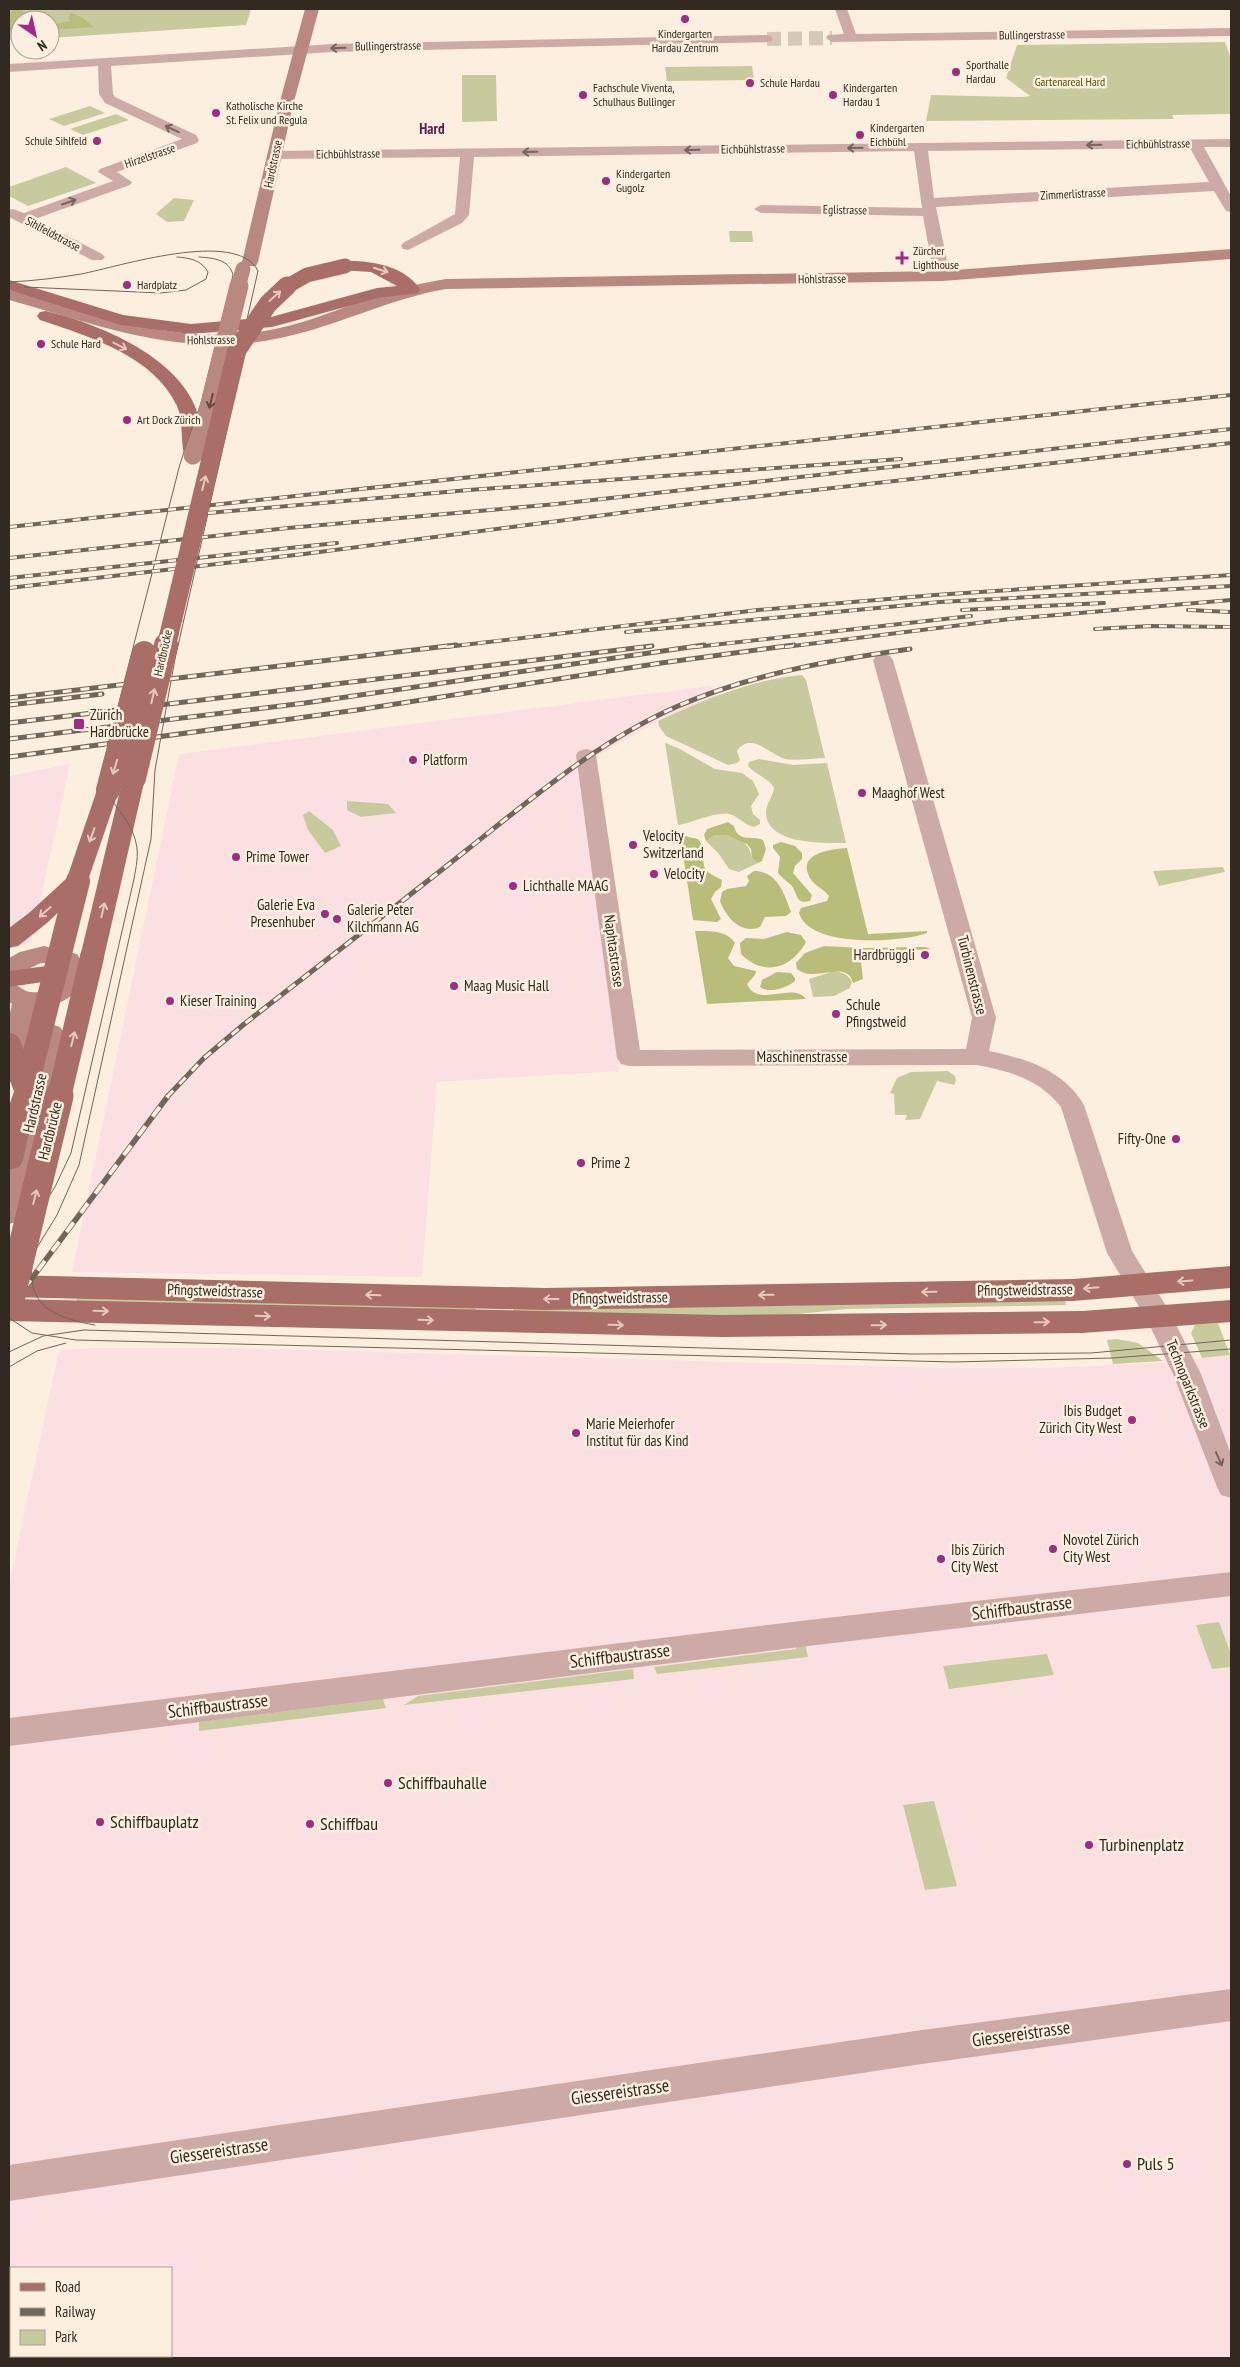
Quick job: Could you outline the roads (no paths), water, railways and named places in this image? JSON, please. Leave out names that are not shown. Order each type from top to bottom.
[{"type":"main road","name":"Hardbrücke","points":[[9,1304],[165,643],[237,350],[262,309],[279,292],[312,273],[345,266],[383,269],[412,289]]},
{"type":"main road","name":"Hohlstrasse","points":[[9,284],[121,320],[191,329],[272,322],[377,293],[412,289]]},
{"type":"main road","points":[[17,307],[97,335],[153,366],[168,378],[180,394],[190,418],[192,431],[190,464]]},
{"type":"main road","name":"Hardbrücke","points":[[9,1160],[26,1089],[58,983],[78,881],[118,756],[161,584]]},
{"type":"main road","points":[[9,940],[78,881]]},
{"type":"main road","points":[[58,983],[92,957]]},
{"type":"main road","points":[[9,1045],[26,1089]]},
{"type":"main road","name":"Pfingstweidstrasse","points":[[9,1286],[545,1299],[1063,1290],[1231,1277]]},
{"type":"main road","name":"Pfingstweidstrasse","points":[[9,1310],[667,1326],[830,1326],[1082,1322],[1231,1311]]},
{"type":"street","name":"Hardstrasse","points":[[249,266],[274,155],[312,9]]},
{"type":"street","points":[[841,9],[851,38]]},
{"type":"street","name":"Bullingerstrasse","points":[[832,38],[1231,32]]},
{"type":"street","name":"Bullingerstrasse","points":[[9,68],[301,49],[767,39]]},
{"type":"street","name":"Hirzelstrasse","points":[[22,218],[125,182],[105,172],[192,140],[110,100],[106,94],[104,61]]},
{"type":"street","name":"Eichbühlstrasse","points":[[274,155],[1231,143]]},
{"type":"street","points":[[1196,144],[1231,208]]},
{"type":"street","points":[[921,148],[924,181],[942,276]]},
{"type":"street","points":[[408,246],[457,220],[462,215],[467,153]]},
{"type":"street","name":"Zimmerlistrasse","points":[[929,207],[1218,186]]},
{"type":"street","name":"Eglistrasse","points":[[761,209],[929,207]]},
{"type":"street","name":"Sihlfeldstrasse","points":[[9,210],[96,257]]},
{"type":"street","name":"Hohlstrasse","points":[[9,295],[130,331],[184,341],[212,342],[256,338],[291,330],[412,289],[462,283],[942,276],[1231,254]]},
{"type":"street","points":[[190,464],[207,416],[249,266]]},
{"type":"street","name":"Hardbrücke","points":[[237,350],[249,266]]},
{"type":"street","name":"Turbinenstrasse","points":[[883,660],[984,1018],[976,1057]]},
{"type":"street","name":"Naphtastrasse","points":[[586,755],[629,1058]]},
{"type":"street","name":"Hardstrasse","points":[[9,1214],[58,983],[74,978],[75,973],[72,964],[63,958],[51,954],[13,980]]},
{"type":"street","points":[[13,980],[40,999],[58,983]]},
{"type":"street","points":[[9,1066],[13,980]]},
{"type":"street","points":[[976,1057],[1011,1063],[1031,1070],[1063,1091],[1072,1105],[1120,1253],[1140,1285]]},
{"type":"street","name":"Maschinenstrasse","points":[[629,1058],[976,1057]]},
{"type":"street","name":"Technoparkstrasse","points":[[1140,1285],[1159,1316],[1187,1374],[1231,1487]]},
{"type":"street","name":"Schiffbaustrasse","points":[[9,1732],[800,1634],[1231,1584]]},
{"type":"street","name":"Giessereistrasse","points":[[9,2183],[922,2047],[1231,2005]]},
{"type":"tunnel","points":[[767,39],[832,38]]},
{"type":"tram line","points":[[9,282],[81,274],[148,259],[203,251],[227,252],[246,258],[258,271],[245,328],[243,359],[175,659],[155,770],[151,839],[79,1165],[57,1215],[9,1293]]},
{"type":"tram line","points":[[24,287],[161,293],[186,290],[206,279],[208,272],[199,262],[177,257]]},
{"type":"tram line","points":[[9,1257],[55,1187],[71,1153],[134,879],[137,852],[133,833],[107,792],[101,773],[180,464],[201,403],[233,275],[228,266],[220,260],[199,257]]},
{"type":"tram line","points":[[33,1259],[31,1275],[33,1288],[38,1299],[55,1313],[95,1325]]},
{"type":"tram line","points":[[9,1318],[32,1333],[47,1335]]},
{"type":"tram line","points":[[47,1335],[84,1330],[912,1354],[1091,1353],[1231,1340]]},
{"type":"tram line","points":[[9,1352],[47,1335]]},
{"type":"tram line","points":[[47,1335],[76,1340],[954,1362],[1112,1358],[1231,1349]]},
{"type":"tram line","points":[[9,1367],[37,1351],[66,1343]]},
{"type":"railway","points":[[9,527],[1231,395]]},
{"type":"railway","points":[[9,558],[288,528],[557,504],[1231,429]]},
{"type":"railway","points":[[9,588],[304,554],[682,505],[1231,443]]},
{"type":"railway","points":[[208,513],[469,490],[901,459]]},
{"type":"railway","points":[[9,578],[337,543]]},
{"type":"railway","points":[[446,647],[758,610],[935,595],[1231,575]]},
{"type":"railway","points":[[626,632],[940,602],[1231,586]]},
{"type":"railway","points":[[785,647],[1010,619],[1231,600]]},
{"type":"railway","points":[[962,610],[1104,603]]},
{"type":"railway","points":[[1188,610],[1231,612]]},
{"type":"railway","points":[[695,647],[971,616]]},
{"type":"railway","points":[[1095,629],[1151,626],[1231,627]]},
{"type":"railway","points":[[9,698],[456,645]]},
{"type":"railway","points":[[9,739],[305,703],[704,645]]},
{"type":"railway","points":[[9,757],[357,710],[661,663],[794,645]]},
{"type":"railway","points":[[9,723],[652,646],[646,647]]},
{"type":"railway","points":[[167,1097],[204,1058],[243,1025],[543,789],[622,735],[678,706],[734,685],[821,663],[910,649]]},
{"type":"railway","points":[[9,705],[102,694]]},
{"type":"railway","points":[[9,1309],[168,1096]]},
{"type":"place","name":"Kindergarten Hardau Zentrum","points":[[685,19]]},
{"type":"place","name":"Sporthalle Hardau","points":[[956,72]]},
{"type":"place","name":"Schule Hardau","points":[[750,83]]},
{"type":"place","name":"Fachschule Viventa, Schulhaus Bullinger","points":[[583,95]]},
{"type":"place","name":"Kindergarten Hardau 1","points":[[833,95]]},
{"type":"place","name":"Katholische Kirche St. Felix und Regula","points":[[216,113]]},
{"type":"place","name":"Kindergarten Eichbühl","points":[[860,135]]},
{"type":"place","name":"Schule Sihlfeld","points":[[97,141]]},
{"type":"place","name":"Kindergarten Gugolz","points":[[606,181]]},
{"type":"place","name":"Zürcher Lighthouse","points":[[902,258]]},
{"type":"place","name":"Hardplatz","points":[[127,285]]},
{"type":"place","name":"Schule Hard","points":[[41,344]]},
{"type":"place","name":"Art Dock Zürich","points":[[127,420]]},
{"type":"place","name":"Zürich Hardbrücke","points":[[79,724]]},
{"type":"place","name":"Platform","points":[[413,760]]},
{"type":"place","name":"Maaghof West","points":[[862,793]]},
{"type":"place","name":"Velocity Switzerland","points":[[633,845]]},
{"type":"place","name":"Prime Tower","points":[[236,857]]},
{"type":"place","name":"Velocity","points":[[654,874]]},
{"type":"place","name":"Lichthalle MAAG","points":[[513,886]]},
{"type":"place","name":"Galerie Eva Presenhuber","points":[[325,914]]},
{"type":"place","name":"Galerie Peter Kilchmann AG","points":[[337,919]]},
{"type":"place","name":"Hardbrüggli","points":[[925,955]]},
{"type":"place","name":"Maag Music Hall","points":[[454,986]]},
{"type":"place","name":"Kieser Training","points":[[170,1001]]},
{"type":"place","name":"Schule Pfingstweid","points":[[836,1014]]},
{"type":"place","name":"Fifty-One","points":[[1176,1139]]},
{"type":"place","name":"Prime 2","points":[[581,1163]]},
{"type":"place","name":"Ibis Budget Zürich City West","points":[[1132,1420]]},
{"type":"place","name":"Marie Meierhofer Institut für das Kind","points":[[576,1433]]},
{"type":"place","name":"Novotel Zürich City West","points":[[1053,1549]]},
{"type":"place","name":"Ibis Zürich City West","points":[[941,1559]]},
{"type":"place","name":"Schiffbauhalle","points":[[388,1783]]},
{"type":"place","name":"Schiffbauplatz","points":[[100,1822]]},
{"type":"place","name":"Schiffbau","points":[[310,1824]]},
{"type":"place","name":"Turbinenplatz","points":[[1089,1845]]},
{"type":"place","name":"Puls 5","points":[[1127,2164]]},
{"type":"district","name":"Hard","points":[[432,129]]},
{"type":"park label","name":"Gartenareal Hard","points":[[1070,82]]}]
